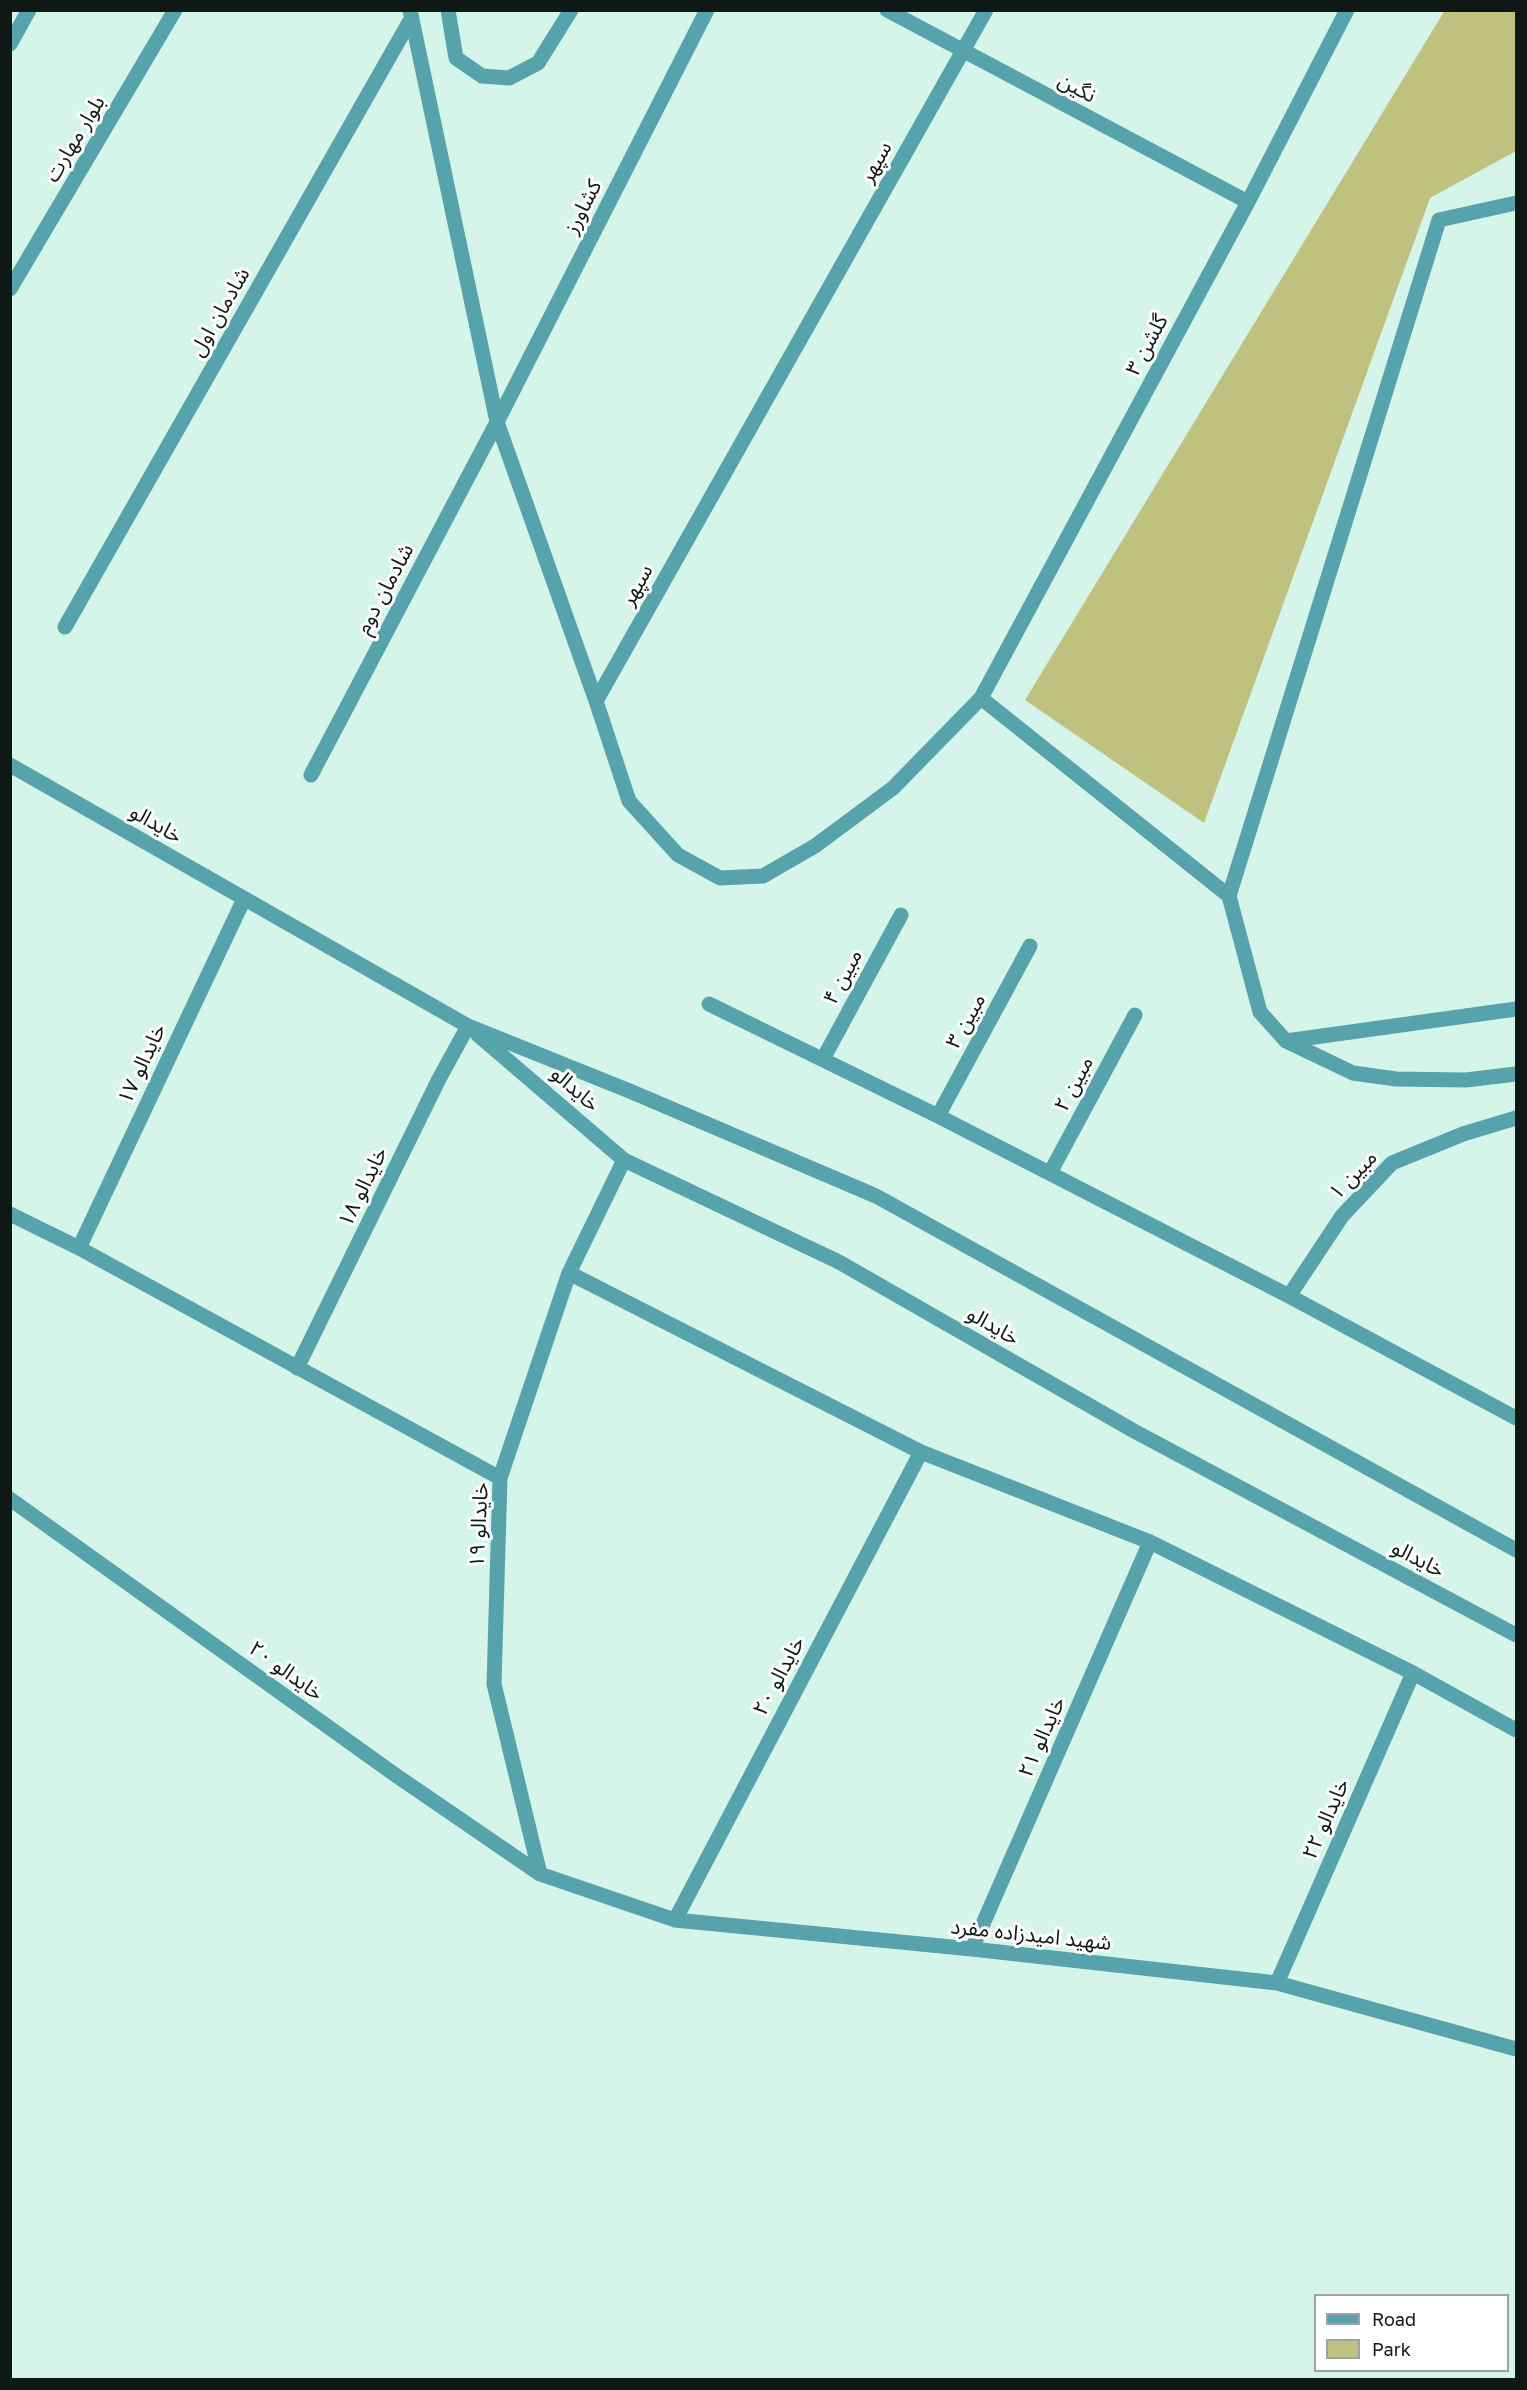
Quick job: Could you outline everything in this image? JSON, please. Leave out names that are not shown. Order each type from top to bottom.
[{"type":"street","points":[[10,44],[29,10]]},
{"type":"street","name":"بلوار مهارت","points":[[10,289],[175,10]]},
{"type":"street","points":[[448,10],[456,58],[482,76],[508,78],[538,63],[571,10]]},
{"type":"street","name":"کشاورز","points":[[497,422],[707,10]]},
{"type":"street","name":"نگین","points":[[887,10],[1248,202]]},
{"type":"street","name":"سپهر","points":[[596,701],[986,10]]},
{"type":"street","name":"گلشن ۳","points":[[981,698],[1248,202],[1347,10]]},
{"type":"street","points":[[410,15],[497,422],[630,801],[678,855],[720,878],[763,876],[815,846],[894,788],[981,698],[1229,897]]},
{"type":"street","name":"شادمان اول","points":[[65,627],[410,15]]},
{"type":"street","points":[[1516,203],[1439,220],[1229,897],[1260,1012],[1286,1041],[1353,1073],[1385,1078],[1466,1080],[1516,1074]]},
{"type":"street","name":"شادمان دوم","points":[[310,776],[497,422]]},
{"type":"street","name":"خایدالو","points":[[10,765],[468,1026],[632,1092],[876,1196],[1516,1550]]},
{"type":"street","name":"خایدالو ۱۷","points":[[79,1248],[244,898]]},
{"type":"street","name":"مبین ۴","points":[[823,1059],[901,915]]},
{"type":"street","name":"مبین ۳","points":[[938,1116],[1030,946]]},
{"type":"street","points":[[709,1004],[938,1116],[1290,1296],[1516,1418]]},
{"type":"street","points":[[1286,1041],[1516,1010]]},
{"type":"street","name":"مبین ۲","points":[[1050,1173],[1135,1015]]},
{"type":"street","name":"خایدالو","points":[[468,1026],[624,1160],[839,1262],[1134,1431],[1516,1635]]},
{"type":"street","name":"خایدالو ۱۸","points":[[297,1368],[439,1079],[468,1026]]},
{"type":"street","name":"مبین ۱","points":[[1290,1296],[1342,1216],[1392,1163],[1463,1134],[1516,1118]]},
{"type":"street","name":"خایدالو ۱۹","points":[[540,1874],[494,1684],[501,1478],[569,1273],[624,1160]]},
{"type":"street","points":[[10,1214],[79,1248],[501,1478]]},
{"type":"street","points":[[569,1273],[921,1452],[1150,1542],[1413,1673],[1516,1730]]},
{"type":"street","name":"خایدالو ۲۰","points":[[675,1920],[921,1452]]},
{"type":"street","name":"خایدالو ۲۰","points":[[10,1499],[385,1767],[540,1874]]},
{"type":"street","name":"خایدالو ۲۱","points":[[972,1949],[1150,1542]]},
{"type":"street","name":"خایدالو ۲۲","points":[[1277,1983],[1413,1673]]},
{"type":"street","name":"شهید امیدزاده مفرد","points":[[540,1874],[675,1920],[972,1949],[1277,1983],[1516,2049]]},
{"type":"green space","points":[[1445,10],[1516,11],[1516,151],[1430,198],[1204,823],[1025,700]]}]
